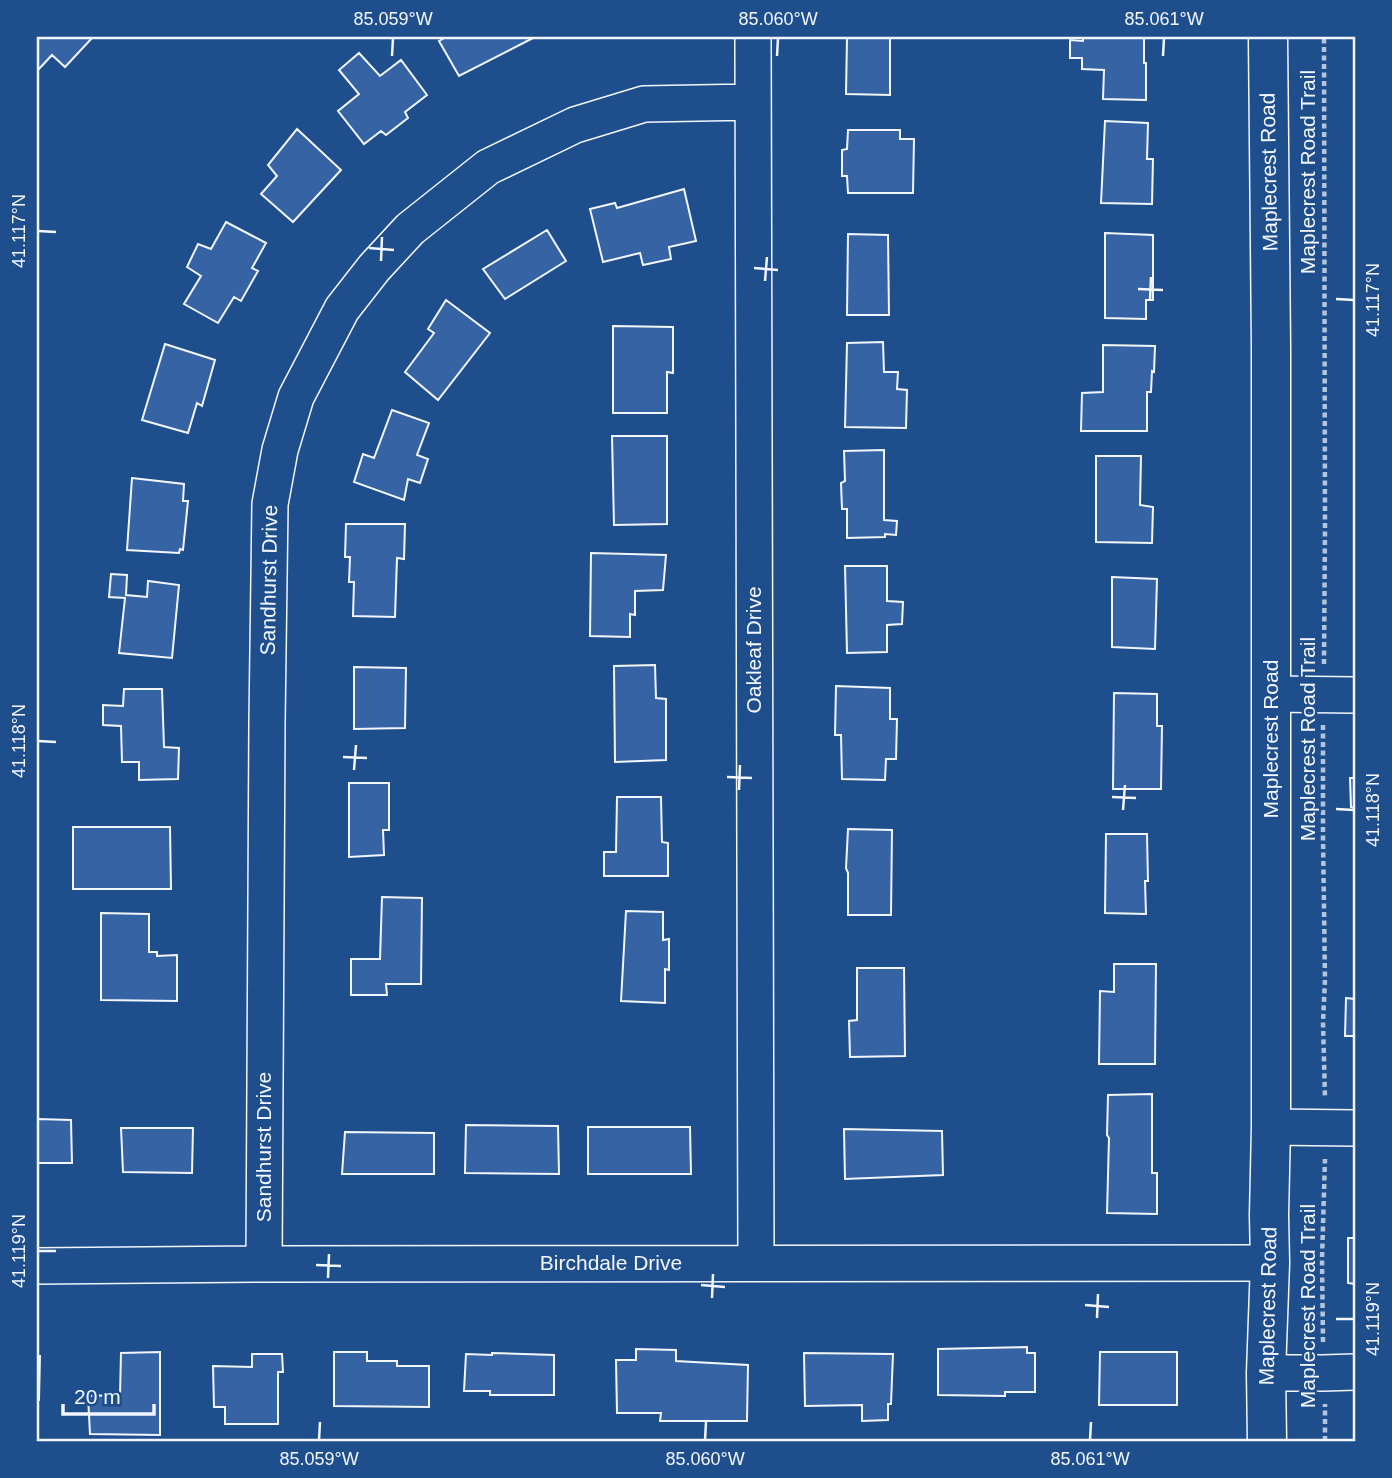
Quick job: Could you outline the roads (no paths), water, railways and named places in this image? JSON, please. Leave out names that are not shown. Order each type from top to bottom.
[{"type":"main road","name":"Maplecrest Road","points":[[1267,1441],[1271,1126],[1271,333],[1268,37]]},
{"type":"street","name":"Oakleaf Drive","points":[[753,37],[756,1263]]},
{"type":"street","name":"Sandhurst Drive","points":[[264,1264],[270,504],[296,397],[342,309],[374,268],[410,229],[488,167],[575,125],[644,104],[752,102]]},
{"type":"street","points":[[1270,694],[1339,695]]},
{"type":"street","points":[[1271,1126],[1340,1128]]},
{"type":"street","name":"Birchdale Drive","points":[[37,1266],[1270,1263]]},
{"type":"street","points":[[1266,1373],[1339,1373]]}]
